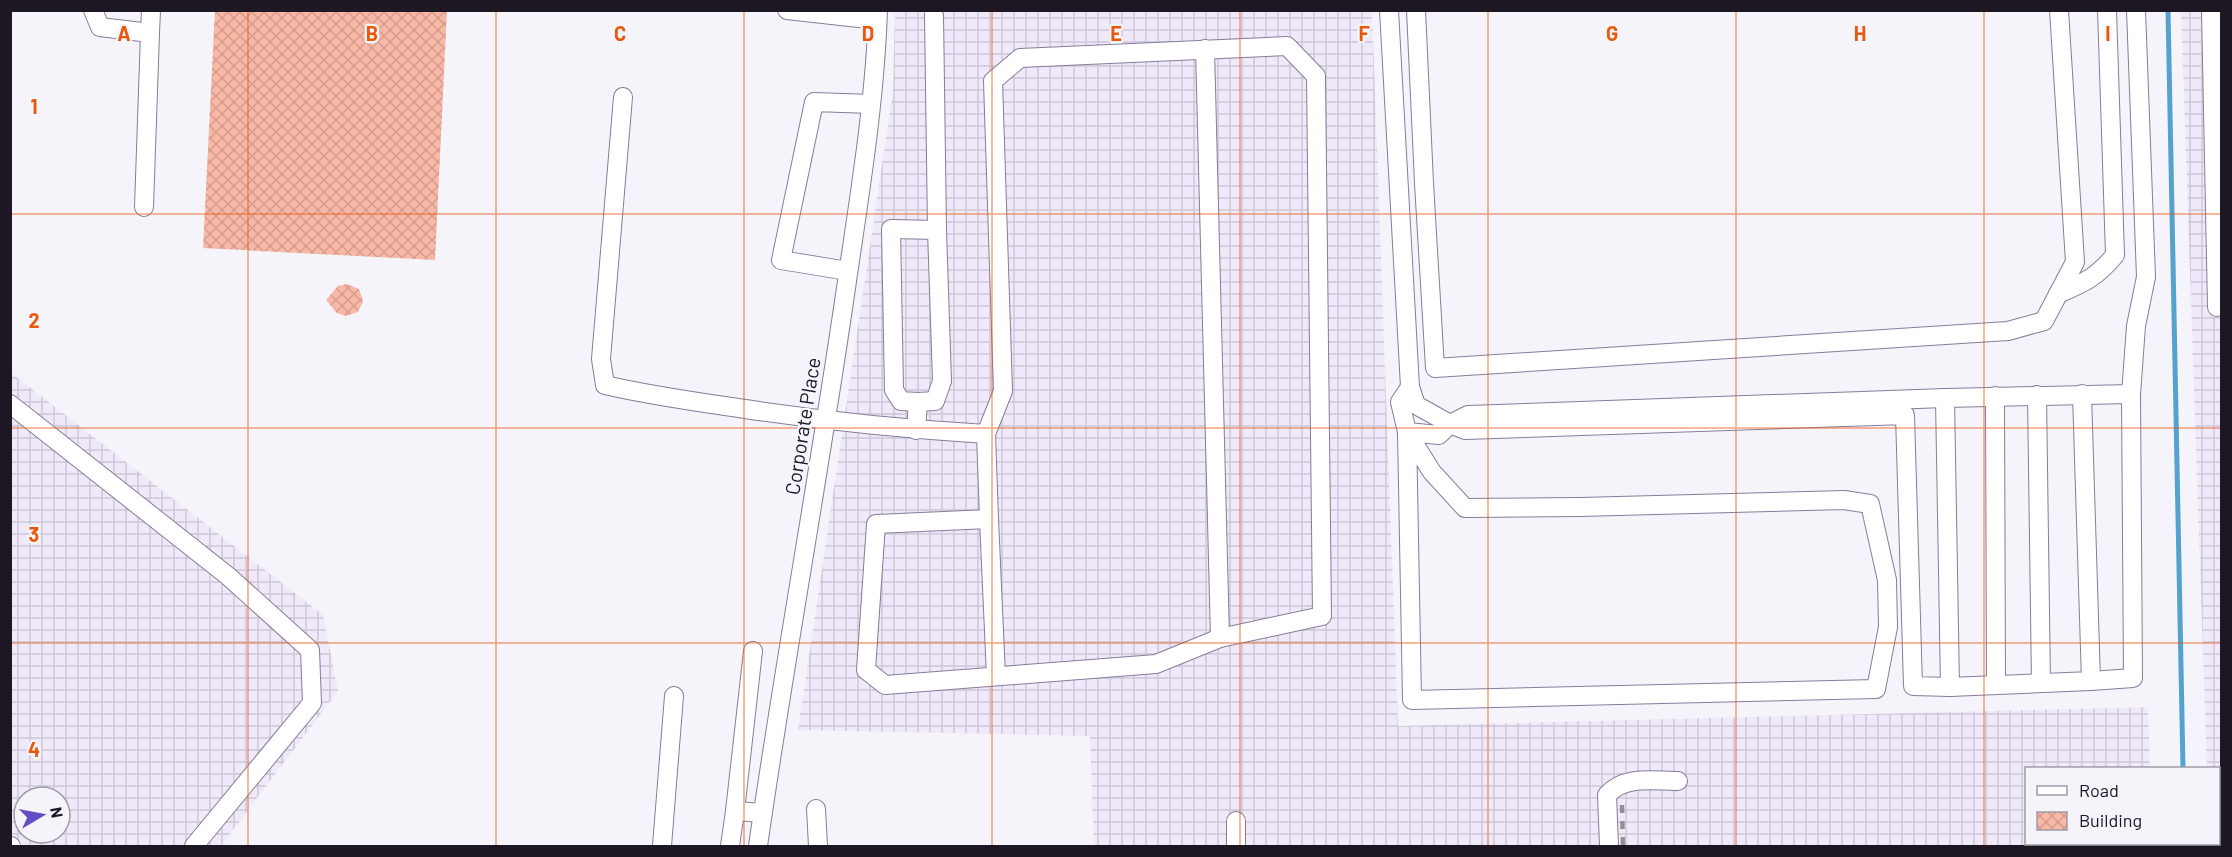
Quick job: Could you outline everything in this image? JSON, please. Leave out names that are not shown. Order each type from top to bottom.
[{"type":"street","points":[[93,10],[100,27],[150,33]]},
{"type":"street","points":[[144,207],[151,10]]},
{"type":"street","points":[[787,10],[877,15]]},
{"type":"street","points":[[1389,10],[1410,387],[1416,405],[1465,430],[1905,415],[1913,686],[1950,687],[2133,678],[2131,394],[2136,326],[2146,277],[2136,10]]},
{"type":"street","points":[[1416,10],[1435,368],[2008,331],[2044,321],[2075,262],[2059,10]]},
{"type":"street","points":[[2058,294],[2083,284],[2101,272],[2115,255],[2107,10]]},
{"type":"street","points":[[2211,10],[2217,307]]},
{"type":"street","name":"Corporate Place","points":[[758,846],[780,695],[827,421],[871,104],[877,15]]},
{"type":"street","points":[[934,15],[942,381],[935,401],[901,401],[894,390],[891,229],[937,230]]},
{"type":"street","points":[[989,519],[876,524],[866,670],[885,685],[1156,664],[1220,638],[1322,616],[1316,76],[1287,45],[1020,58],[993,81],[1003,391],[986,434],[996,676]]},
{"type":"street","points":[[1205,49],[1220,638]]},
{"type":"street","points":[[623,97],[601,359],[605,385],[651,396],[827,421],[986,434]]},
{"type":"street","points":[[848,271],[781,260],[814,102],[871,104]]},
{"type":"street","points":[[1407,432],[1432,472],[1465,508],[1844,500],[1870,504],[1887,580],[1888,627],[1876,689],[1412,700],[1407,432],[1400,402],[1410,387]]},
{"type":"street","points":[[2082,394],[2091,681]]},
{"type":"street","points":[[1407,432],[1438,435],[1450,424],[1468,415],[1995,396],[2131,394]]},
{"type":"street","points":[[2037,395],[2042,683]]},
{"type":"street","points":[[1995,396],[1996,685]]},
{"type":"street","points":[[1945,398],[1950,687]]},
{"type":"street","points":[[916,430],[918,402]]},
{"type":"street","points":[[10,404],[228,576],[310,650],[312,703],[194,846]]},
{"type":"street","points":[[730,846],[753,651]]},
{"type":"street","points":[[662,846],[674,696]]},
{"type":"street","points":[[1609,846],[1607,795],[1614,787],[1625,781],[1678,781]]},
{"type":"street","points":[[816,809],[818,846]]},
{"type":"street","points":[[735,811],[763,813]]},
{"type":"street","points":[[1236,821],[1236,846]]},
{"type":"shaded area","points":[[895,11],[1372,11],[1398,726],[2148,707],[2150,767],[2025,767],[2025,845],[2152,846],[1094,846],[1090,736],[798,730],[893,91]]},
{"type":"shaded area","points":[[2181,11],[2221,11],[2221,814],[2220,767],[2207,767]]},
{"type":"shaded area","points":[[10,372],[323,615],[338,691],[221,846],[11,846]]},
{"type":"building","points":[[215,10],[447,10],[435,260],[203,248]]},
{"type":"building","points":[[347,284],[359,289],[363,301],[358,312],[346,316],[337,313],[326,300],[338,286]]},
{"type":"waterway","points":[[2168,10],[2183,767]]},
{"type":"railway","points":[[1622,805],[1623,846]]}]
